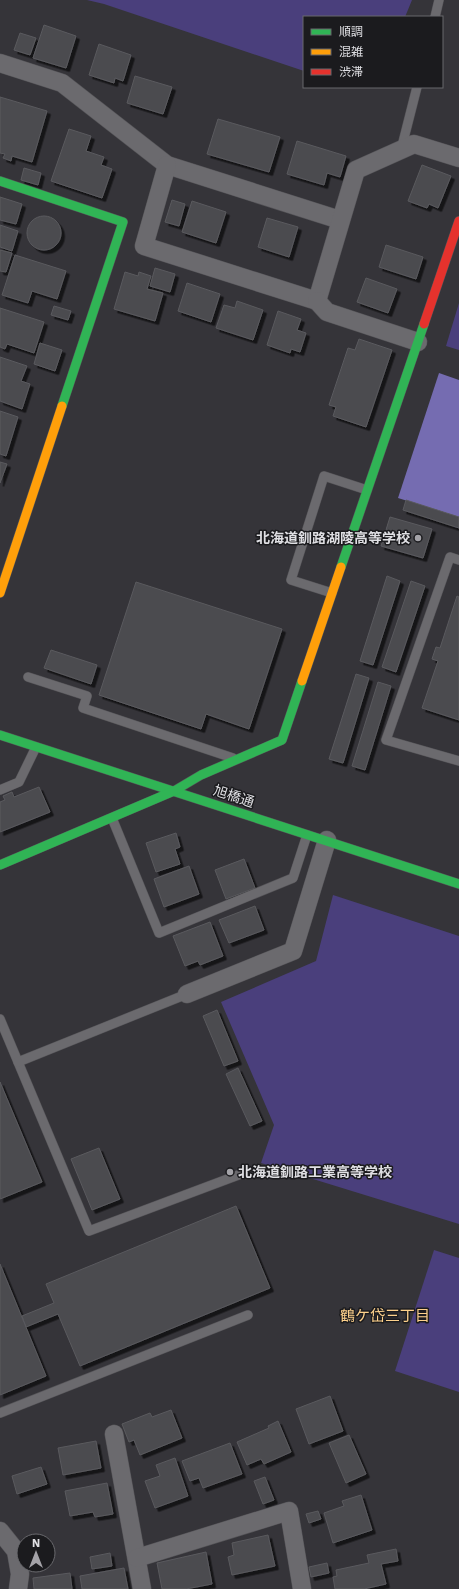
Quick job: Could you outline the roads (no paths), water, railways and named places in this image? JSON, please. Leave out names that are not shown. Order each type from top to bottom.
[{"type":"street","points":[[0,63],[62,83],[166,165],[340,220]]},
{"type":"street","points":[[317,302],[356,170],[414,144],[459,158]]},
{"type":"street","points":[[166,165],[144,246],[317,302],[327,312],[418,342]]},
{"type":"street","points":[[0,181],[123,222],[0,593]]},
{"type":"street","points":[[0,865],[174,791],[201,775],[282,740],[459,221]]},
{"type":"street","name":"旭橋通","points":[[0,736],[327,840],[459,884]]},
{"type":"street","points":[[187,994],[293,951],[327,840]]},
{"type":"street","points":[[114,1434],[142,1589]]},
{"type":"street","points":[[137,1558],[289,1511],[302,1589]]},
{"type":"street","points":[[0,1531],[16,1551],[20,1574],[18,1589]]},
{"type":"lane","points":[[435,16],[440,0]]},
{"type":"lane","points":[[402,150],[417,88]]},
{"type":"lane","points":[[332,593],[291,580],[324,476],[368,490]]},
{"type":"lane","points":[[459,560],[450,557],[386,740],[459,762]]},
{"type":"lane","points":[[28,677],[86,696],[83,708],[237,759]]},
{"type":"lane","points":[[0,790],[19,782],[36,747]]},
{"type":"lane","points":[[112,818],[159,933],[293,878],[308,834]]},
{"type":"lane","points":[[18,1062],[187,994]]},
{"type":"lane","points":[[0,1019],[89,1231],[242,1174]]},
{"type":"lane","points":[[0,1413],[248,1316]]},
{"type":"place","name":"北海道釧路湖陵高等学校","points":[[418,538]]},
{"type":"place","name":"北海道釧路工業高等学校","points":[[230,1172]]},
{"type":"district","name":"鶴ケ岱三丁目","points":[[385,1316]]}]
